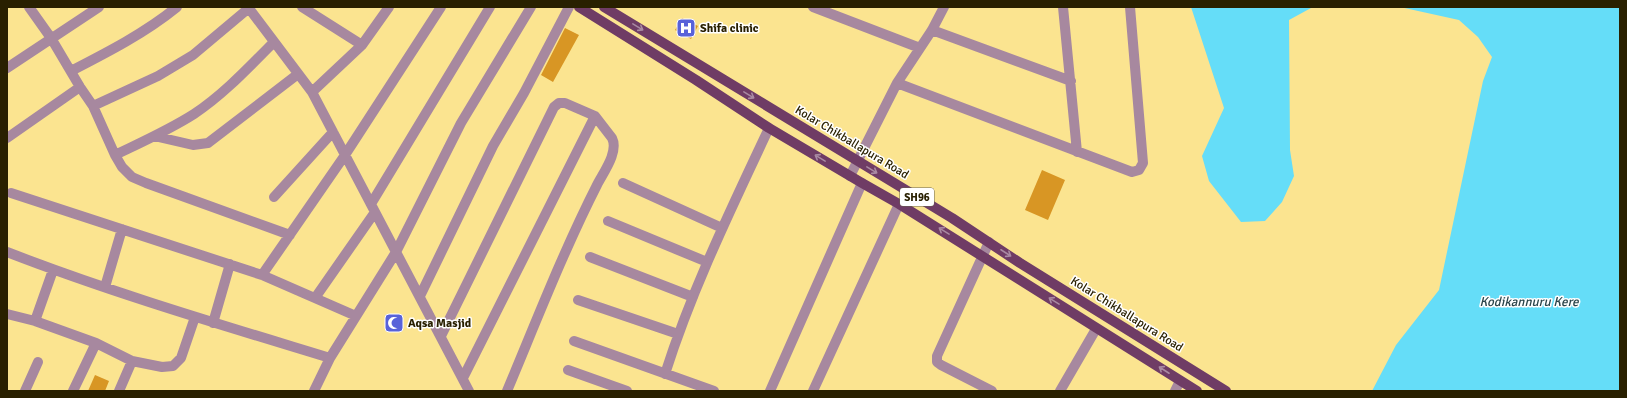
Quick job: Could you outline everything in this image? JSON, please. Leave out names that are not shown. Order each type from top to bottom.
[{"type":"main road","name":"SH96","points":[[578,7],[696,80],[769,128],[899,204],[1197,391]]},
{"type":"main road","name":"Kolar Chikballapura Road","points":[[604,7],[858,161],[1226,391]]},
{"type":"street","points":[[29,7],[52,38],[80,87],[93,106],[115,155],[122,167],[132,177],[290,235]]},
{"type":"street","points":[[7,68],[99,7]]},
{"type":"street","points":[[71,71],[157,23],[177,7]]},
{"type":"street","points":[[302,7],[362,45]]},
{"type":"street","points":[[312,92],[362,45],[389,7]]},
{"type":"street","points":[[262,275],[345,155],[441,7]]},
{"type":"street","points":[[315,298],[373,208],[490,7]]},
{"type":"street","points":[[314,391],[330,358],[396,252],[461,123],[531,7]]},
{"type":"street","points":[[420,296],[493,146],[524,93],[569,7]]},
{"type":"street","points":[[813,7],[920,48]]},
{"type":"street","points":[[850,176],[897,83],[932,30],[944,7]]},
{"type":"street","points":[[1063,7],[1077,152]]},
{"type":"street","points":[[897,83],[1132,172],[1139,170],[1143,163],[1130,7]]},
{"type":"street","points":[[93,106],[158,76],[193,55],[248,8],[312,92],[469,391]]},
{"type":"street","points":[[932,30],[1071,81]]},
{"type":"street","points":[[115,155],[154,136],[194,113],[226,89],[274,42]]},
{"type":"street","points":[[154,136],[193,145],[208,143],[298,74]]},
{"type":"street","points":[[7,138],[80,87]]},
{"type":"street","points":[[441,336],[554,107],[559,103],[565,102],[595,116],[614,142],[614,148],[610,161],[583,213],[507,391]]},
{"type":"street","points":[[463,378],[595,116]]},
{"type":"street","points":[[665,374],[678,334],[707,262],[769,128]]},
{"type":"street","points":[[274,196],[333,132]]},
{"type":"street","points":[[623,182],[722,228]]},
{"type":"street","points":[[770,391],[862,183]]},
{"type":"street","points":[[11,193],[262,275],[356,316]]},
{"type":"street","points":[[813,391],[899,204]]},
{"type":"street","points":[[608,221],[707,262]]},
{"type":"street","points":[[105,287],[122,229]]},
{"type":"street","points":[[989,242],[937,356],[937,362],[992,391]]},
{"type":"street","points":[[7,252],[53,270],[213,323],[330,358]]},
{"type":"street","points":[[590,257],[693,297]]},
{"type":"street","points":[[213,323],[230,264]]},
{"type":"street","points":[[35,321],[53,270]]},
{"type":"street","points":[[578,300],[678,334]]},
{"type":"street","points":[[7,314],[35,321],[96,343],[132,361],[162,367],[173,366],[181,358],[195,317]]},
{"type":"street","points":[[1060,391],[1096,328]]},
{"type":"street","points":[[574,341],[714,391]]},
{"type":"street","points":[[73,391],[96,343]]},
{"type":"street","points":[[120,391],[132,361]]},
{"type":"street","points":[[25,391],[38,362]]},
{"type":"street","points":[[568,370],[627,391]]},
{"type":"street","points":[[1175,391],[1180,380]]},
{"type":"water","points":[[1191,7],[1318,7],[1311,8],[1289,20],[1290,150],[1294,176],[1282,202],[1265,221],[1241,222],[1209,181],[1202,156],[1224,108]]},
{"type":"water","name":"Kodikannuru Kere","points":[[1400,7],[1620,7],[1620,391],[1372,391],[1396,345],[1439,290],[1483,81],[1492,57],[1478,37],[1459,20]]},
{"type":"building","points":[[682,18],[698,26],[691,39],[675,30]]},
{"type":"building","points":[[565,28],[579,35],[553,82],[541,75]]},
{"type":"building","points":[[1042,170],[1065,180],[1048,220],[1025,210]]},
{"type":"building","points":[[95,375],[109,381],[105,391],[88,391]]},
{"type":"place","name":"Shifa clinic","points":[[686,28]]},
{"type":"place","name":"Aqsa Masjid","points":[[394,323]]}]
